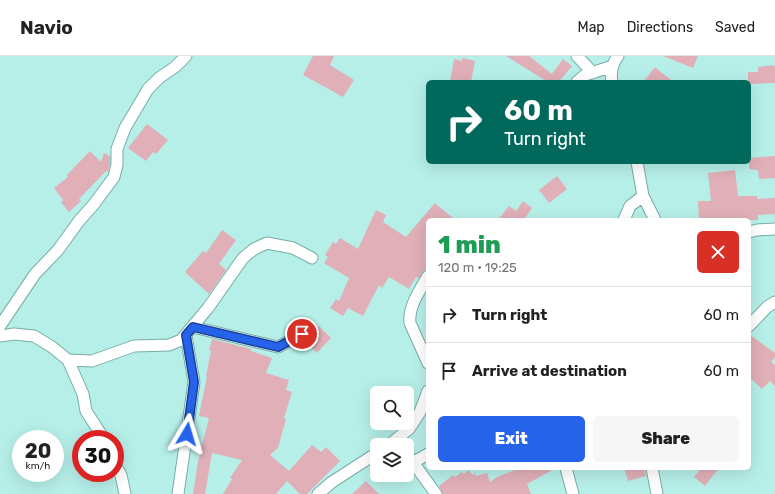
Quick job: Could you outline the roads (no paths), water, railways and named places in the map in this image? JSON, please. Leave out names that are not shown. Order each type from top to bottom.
[{"type":"street","points":[[0,326],[35,274],[58,250],[114,177],[117,165],[117,149],[125,128],[145,93],[159,78],[175,67],[186,56]]},
{"type":"street","points":[[577,56],[593,73]]},
{"type":"street","points":[[579,80],[585,75],[593,73],[616,61]]},
{"type":"street","points":[[612,80],[610,74],[616,61]]},
{"type":"street","points":[[637,164],[643,196],[654,218]]},
{"type":"street","points":[[624,218],[630,206],[643,196]]},
{"type":"street","points":[[751,232],[775,229]]},
{"type":"street","points":[[68,360],[92,361],[134,346],[168,345],[181,340],[208,308],[244,258],[254,249],[268,243],[293,248],[312,258]]},
{"type":"street","points":[[426,280],[410,310],[409,317],[410,323],[426,359]]},
{"type":"street","points":[[751,324],[767,307],[775,302]]},
{"type":"street","points":[[190,331],[278,347],[302,334]]},
{"type":"street","points":[[178,494],[183,468],[194,382],[190,331]]},
{"type":"street","points":[[0,336],[14,334],[34,336],[52,347],[68,360],[83,394],[86,411],[98,430]]},
{"type":"street","points":[[399,438],[409,429],[420,412],[426,396]]},
{"type":"street","points":[[414,457],[426,454]]},
{"type":"street","points":[[318,494],[332,482],[370,458]]},
{"type":"street","points":[[414,464],[436,494]]},
{"type":"street","points":[[567,470],[573,494]]},
{"type":"street","points":[[652,470],[657,494]]},
{"type":"street","points":[[123,482],[125,494]]}]
